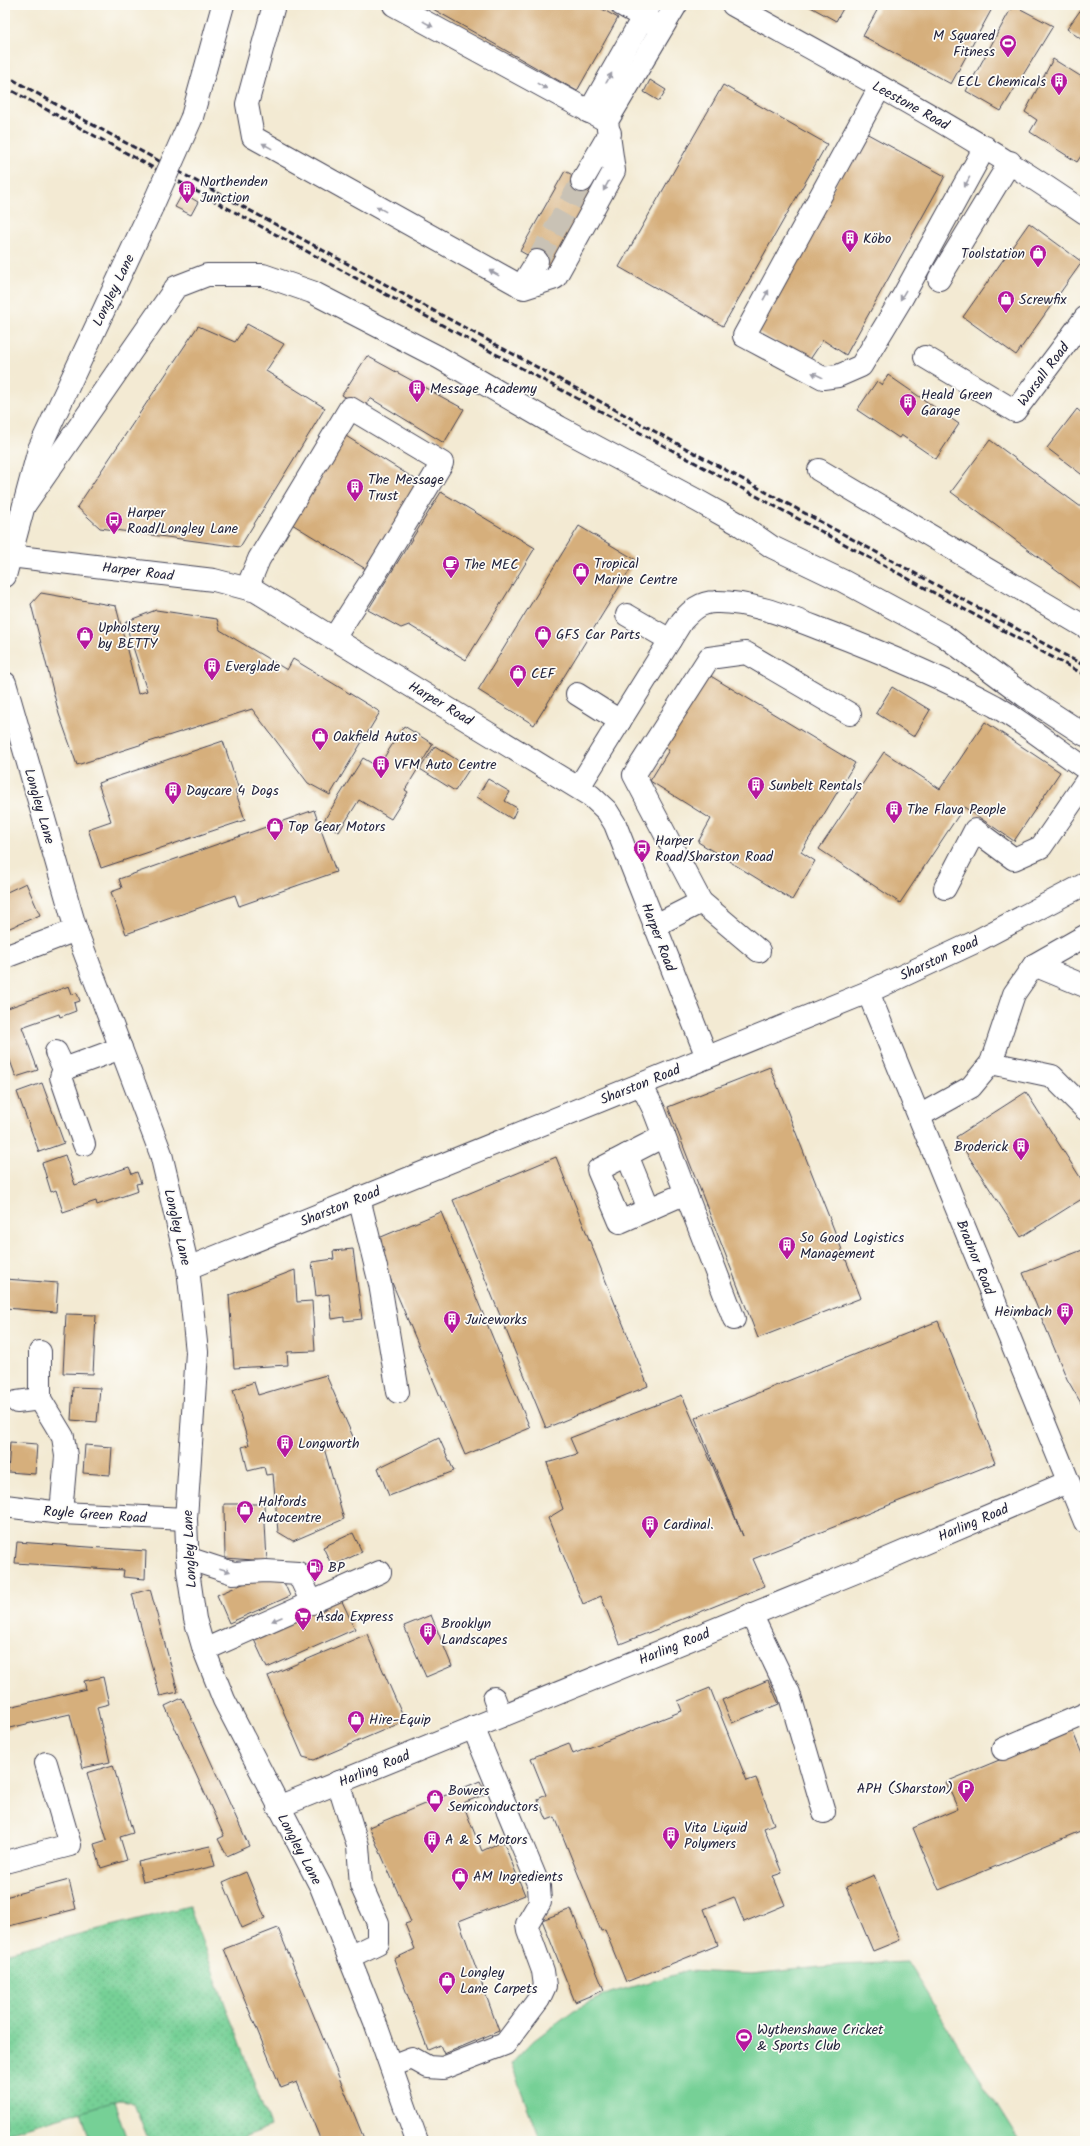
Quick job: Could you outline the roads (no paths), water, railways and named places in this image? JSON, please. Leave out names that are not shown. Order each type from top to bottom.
[{"type":"street","name":"Longley Lane","points":[[7,566],[38,449],[152,207],[192,117],[223,5]]},
{"type":"street","points":[[274,5],[247,104],[252,137],[521,287],[555,278],[614,171],[602,122],[663,28],[676,5]]},
{"type":"street","points":[[394,5],[602,122]]},
{"type":"street","points":[[622,5],[647,11],[663,28]]},
{"type":"street","name":"Leestone Road","points":[[733,5],[985,147],[1010,162],[1085,213]]},
{"type":"street","points":[[582,181],[602,122],[647,11]]},
{"type":"street","points":[[880,87],[744,336],[750,340],[823,378],[838,376],[861,366],[902,298],[985,147]]},
{"type":"street","points":[[939,279],[1010,162]]},
{"type":"street","points":[[521,287],[537,261]]},
{"type":"street","points":[[22,509],[73,438],[176,287],[207,275],[263,275],[312,292],[440,358],[559,427],[739,524],[772,548],[843,581],[943,635],[1025,696],[1085,735]]},
{"type":"street","name":"Warsall Road","points":[[926,357],[1015,411],[1085,318]]},
{"type":"street","points":[[247,588],[259,560],[350,408],[442,464],[374,576],[334,638]]},
{"type":"street","points":[[819,470],[1085,627]]},
{"type":"street","name":"Harper Road","points":[[7,566],[214,580],[247,588],[264,595],[579,787],[601,804],[615,824],[707,1057]]},
{"type":"street","points":[[579,787],[670,640],[691,611],[701,605],[714,602],[756,608],[798,621],[882,652],[996,707],[1085,768]]},
{"type":"street","points":[[627,614],[670,640]]},
{"type":"street","points":[[759,951],[701,902],[634,775],[709,658],[746,653],[850,714]]},
{"type":"street","name":"Longley Lane","points":[[6,689],[76,930],[161,1154],[188,1268],[197,1352],[186,1519],[187,1558],[195,1619],[204,1650],[224,1700],[321,1887],[391,2066],[417,2141]]},
{"type":"street","points":[[577,694],[620,721]]},
{"type":"street","points":[[946,888],[975,830],[1014,859],[1041,847],[1085,783]]},
{"type":"street","name":"Sharston Road","points":[[188,1268],[868,992],[973,943],[1085,884]]},
{"type":"street","points":[[654,926],[701,902]]},
{"type":"street","points":[[5,957],[76,930]]},
{"type":"street","points":[[919,1116],[970,1087],[990,1063],[1014,994],[1034,965],[1085,936]]},
{"type":"street","points":[[1034,965],[1085,986]]},
{"type":"street","name":"Bradnor Road","points":[[868,992],[1085,1522]]},
{"type":"street","points":[[84,1144],[61,1077],[60,1060],[121,1048]]},
{"type":"street","points":[[990,1063],[1052,1076],[1085,1109]]},
{"type":"street","points":[[641,1084],[664,1136],[734,1319]]},
{"type":"street","points":[[664,1136],[598,1170],[620,1222],[686,1194]]},
{"type":"street","points":[[627,1155],[649,1209]]},
{"type":"street","points":[[359,1198],[380,1284],[398,1392]]},
{"type":"street","points":[[40,1352],[40,1399],[64,1437],[66,1456],[61,1513]]},
{"type":"street","points":[[17,1402],[40,1399]]},
{"type":"street","name":"Harling Road","points":[[278,1806],[472,1727],[498,1707],[751,1614],[861,1570],[1068,1482]]},
{"type":"street","name":"Royle Green Road","points":[[5,1506],[61,1513],[186,1519]]},
{"type":"street","points":[[187,1558],[233,1573],[266,1571],[298,1573],[312,1603]]},
{"type":"street","points":[[204,1650],[380,1572]]},
{"type":"street","points":[[751,1614],[789,1693],[824,1812]]},
{"type":"street","points":[[1003,1749],[1085,1714]]},
{"type":"street","points":[[391,2066],[412,2058],[428,2067],[443,2068],[505,2044],[520,2022],[539,1999],[545,1986],[543,1971],[528,1930],[528,1924],[540,1902],[539,1886],[472,1727]]},
{"type":"street","points":[[5,1862],[70,1845],[46,1763]]},
{"type":"street","points":[[338,1782],[358,1846],[361,1885],[378,1924],[378,1943],[349,1957]]},
{"type":"tunnel","points":[[537,261],[582,181]]},
{"type":"railway","points":[[5,75],[73,114],[1085,666]]},
{"type":"railway","points":[[5,87],[1085,675]]},
{"type":"place","name":"M Squared Fitness","points":[[1008,58]]},
{"type":"place","name":"ECL Chemicals","points":[[1059,96]]},
{"type":"place","name":"Northenden Junction","points":[[187,204]]},
{"type":"place","name":"Köbo","points":[[850,253]]},
{"type":"place","name":"Toolstation","points":[[1038,268]]},
{"type":"place","name":"Screwfix","points":[[1006,314]]},
{"type":"place","name":"Message Academy","points":[[417,403]]},
{"type":"place","name":"Heald Green Garage","points":[[908,417]]},
{"type":"place","name":"The Message Trust","points":[[355,502]]},
{"type":"place","name":"Harper Road/Longley Lane","points":[[114,535]]},
{"type":"place","name":"The MEC","points":[[451,579]]},
{"type":"place","name":"Tropical Marine Centre","points":[[581,586]]},
{"type":"place","name":"GFS Car Parts","points":[[543,649]]},
{"type":"place","name":"Upholstery by BETTY","points":[[85,650]]},
{"type":"place","name":"Everglade","points":[[212,681]]},
{"type":"place","name":"CEF","points":[[518,688]]},
{"type":"place","name":"Oakfield Autos","points":[[320,751]]},
{"type":"place","name":"VFM Auto Centre","points":[[381,779]]},
{"type":"place","name":"Sunbelt Rentals","points":[[756,800]]},
{"type":"place","name":"Daycare 4 Dogs","points":[[173,805]]},
{"type":"place","name":"The Flava People","points":[[894,824]]},
{"type":"place","name":"Top Gear Motors","points":[[275,841]]},
{"type":"place","name":"Harper Road/Sharston Road","points":[[642,863]]},
{"type":"place","name":"Broderick","points":[[1021,1161]]},
{"type":"place","name":"So Good Logistics Management","points":[[787,1260]]},
{"type":"place","name":"Heimbach","points":[[1065,1326]]},
{"type":"place","name":"Juiceworks","points":[[452,1334]]},
{"type":"place","name":"Longworth","points":[[285,1458]]},
{"type":"place","name":"Halfords Autocentre","points":[[245,1524]]},
{"type":"place","name":"Cardinal.","points":[[650,1539]]},
{"type":"place","name":"BP","points":[[315,1582]]},
{"type":"place","name":"Asda Express","points":[[303,1631]]},
{"type":"place","name":"Brooklyn Landscapes","points":[[428,1646]]},
{"type":"place","name":"Hire-Equip","points":[[356,1734]]},
{"type":"place","name":"APH (Sharston)","points":[[966,1803]]},
{"type":"place","name":"Bowers Semiconductors","points":[[435,1813]]},
{"type":"place","name":"Vita Liquid Polymers","points":[[671,1850]]},
{"type":"place","name":"A & S Motors","points":[[432,1854]]},
{"type":"place","name":"AM Ingredients","points":[[460,1891]]},
{"type":"place","name":"Longley Lane Carpets","points":[[447,1995]]},
{"type":"place","name":"Wythenshawe Cricket & Sports Club","points":[[744,2052]]}]
